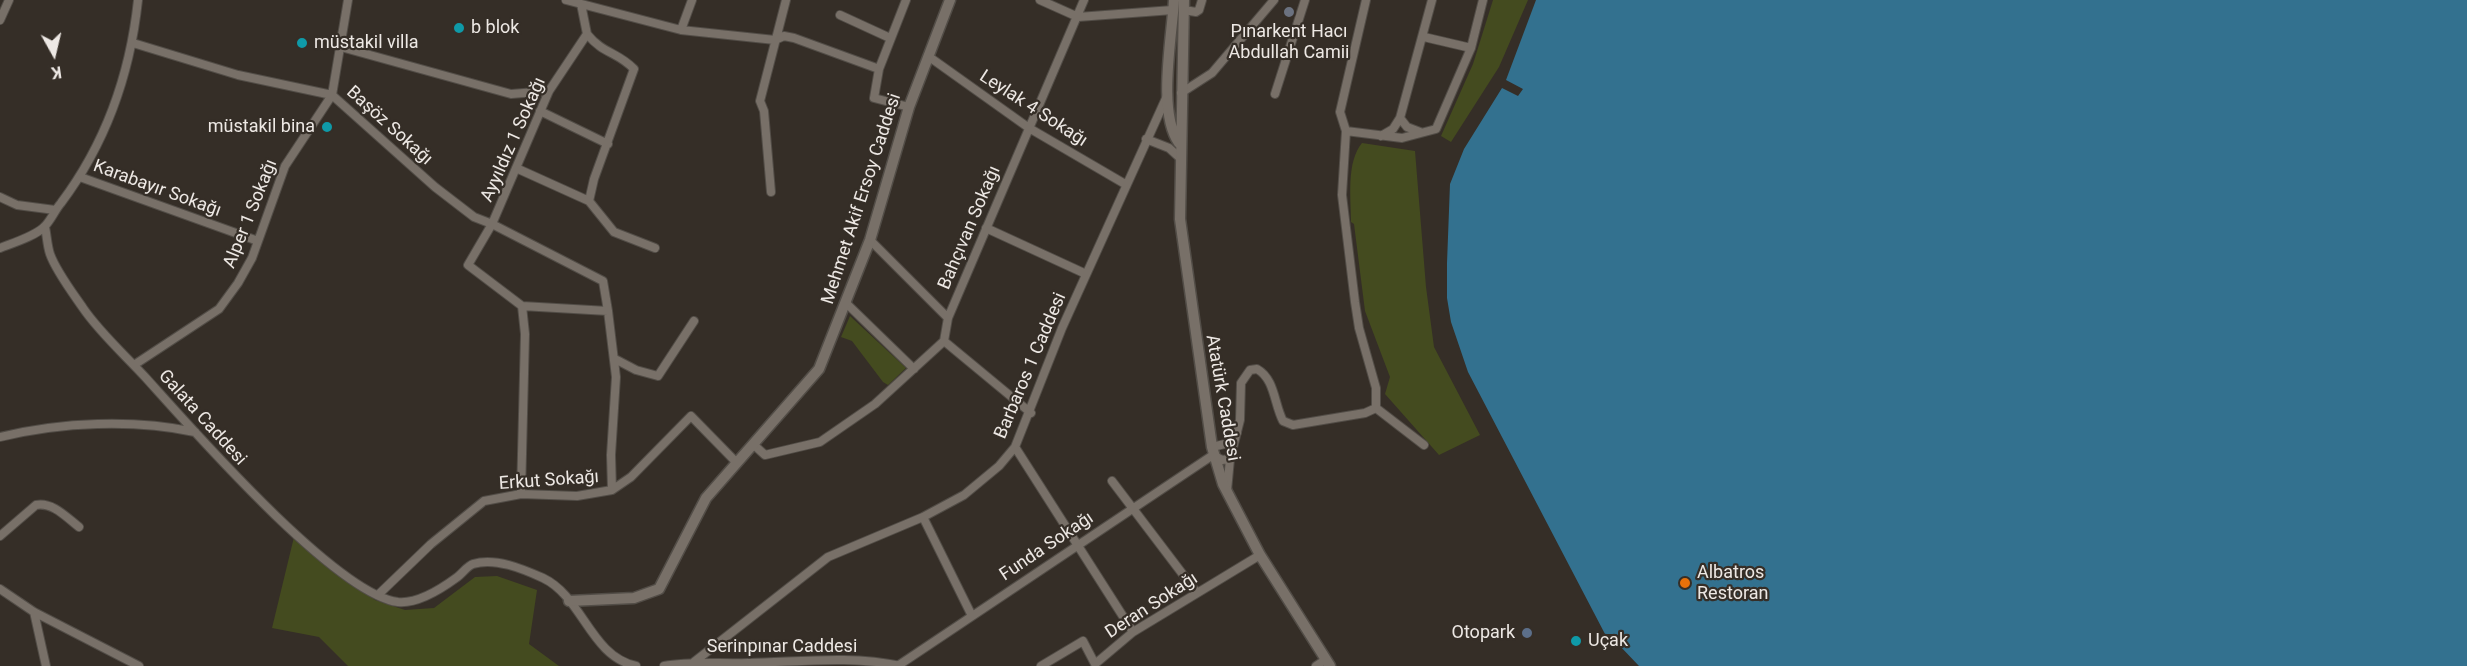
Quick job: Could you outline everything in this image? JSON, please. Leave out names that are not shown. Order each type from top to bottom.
[{"type":"main road","name":"Mehmet Akif Ersoy Caddesi","points":[[569,602],[634,598],[659,589],[706,498],[819,369],[870,240],[909,107],[950,0]]},
{"type":"main road","points":[[1179,5],[1181,93],[1179,143]]},
{"type":"main road","points":[[1179,5],[1167,96],[1169,120],[1179,143]]},
{"type":"main road","points":[[1167,96],[1181,93]]},
{"type":"main road","name":"Atatürk Caddesi","points":[[1179,143],[1180,219],[1212,451],[1227,492],[1260,555],[1324,664]]},
{"type":"street","points":[[0,20],[9,0]]},
{"type":"street","points":[[0,248],[45,227],[80,177],[104,132],[133,43],[138,0]]},
{"type":"street","name":"Alper 1 Sokağı","points":[[134,365],[219,309],[238,283],[258,241],[285,166],[332,95],[348,0]]},
{"type":"street","points":[[566,0],[681,30],[775,40],[784,36],[794,38],[879,69]]},
{"type":"street","points":[[681,30],[692,0]]},
{"type":"street","points":[[771,192],[764,111],[760,101],[786,0]]},
{"type":"street","points":[[906,0],[879,69],[874,98],[909,107]]},
{"type":"street","points":[[1040,0],[1078,17],[1179,5],[1199,10],[1202,0]]},
{"type":"street","name":"Bahçıvan Sokağı","points":[[944,341],[948,318],[1084,0]]},
{"type":"street","points":[[1181,93],[1212,72],[1267,4],[1274,0]]},
{"type":"street","points":[[1275,94],[1305,0]]},
{"type":"street","points":[[1365,0],[1340,112],[1346,130],[1342,195],[1359,328],[1376,388],[1376,408]]},
{"type":"street","points":[[1380,136],[1393,129],[1400,118],[1424,37],[1432,0]]},
{"type":"street","points":[[1346,130],[1402,138],[1436,129],[1471,48],[1483,0]]},
{"type":"street","points":[[581,4],[588,34],[599,48],[624,58],[634,69],[594,179],[589,201]]},
{"type":"street","points":[[840,15],[890,38]]},
{"type":"street","name":"Ayyıldız 1 Sokağı","points":[[522,306],[468,265],[492,224],[549,91],[588,34]]},
{"type":"street","points":[[1424,37],[1471,48]]},
{"type":"street","name":"Başöz Sokağı","points":[[133,43],[238,75],[332,95],[435,187],[474,217],[603,281],[608,311]]},
{"type":"street","points":[[341,47],[511,94],[549,91]]},
{"type":"street","name":"Leylak 4 Sokağı","points":[[928,56],[1029,128],[1125,184]]},
{"type":"street","name":"Barbaros 1 Caddesi","points":[[694,662],[828,557],[923,517],[964,495],[999,466],[1015,447],[1031,413],[1062,328],[1125,184],[1167,96]]},
{"type":"street","points":[[540,111],[608,144]]},
{"type":"street","points":[[1400,118],[1407,127],[1421,132]]},
{"type":"street","points":[[1146,139],[1161,144],[1180,158]]},
{"type":"street","points":[[1161,144],[1179,143]]},
{"type":"street","points":[[516,168],[589,201],[614,232],[655,248]]},
{"type":"street","name":"Karabayır Sokağı","points":[[80,177],[258,241]]},
{"type":"street","points":[[0,197],[17,205],[55,210]]},
{"type":"street","name":"Galata Caddesi","points":[[45,227],[50,255],[84,310],[242,484],[332,565],[366,589],[379,594]]},
{"type":"street","points":[[986,228],[1086,274]]},
{"type":"street","points":[[870,240],[948,318]]},
{"type":"street","points":[[846,303],[914,369]]},
{"type":"street","points":[[521,494],[525,345],[522,306],[608,311],[615,359],[611,455],[612,490]]},
{"type":"street","points":[[615,359],[636,370],[658,376],[694,321]]},
{"type":"street","points":[[754,445],[765,455],[820,442],[875,404],[944,341],[1031,413]]},
{"type":"street","points":[[1227,492],[1230,459],[1238,432],[1241,383],[1245,375],[1257,369],[1269,380],[1283,421],[1293,425],[1365,413],[1376,408]]},
{"type":"street","points":[[1376,408],[1424,445]]},
{"type":"street","name":"Erkut Sokağı","points":[[379,594],[431,544],[484,501],[521,494],[577,496],[612,490],[631,477],[691,416],[737,463]]},
{"type":"street","points":[[0,437],[64,427],[115,425],[162,425],[195,432]]},
{"type":"street","name":"Funda Sokağı","points":[[900,666],[1212,451],[1229,443],[1238,432]]},
{"type":"street","points":[[1015,447],[1133,632]]},
{"type":"street","points":[[1212,451],[1221,460],[1230,459]]},
{"type":"street","points":[[1112,481],[1197,593]]},
{"type":"street","points":[[0,536],[36,505],[43,504],[52,506],[79,527]]},
{"type":"street","points":[[923,517],[972,616]]},
{"type":"street","name":"Deran Sokağı","points":[[1041,666],[1083,641],[1096,665],[1133,632],[1260,555]]},
{"type":"street","points":[[379,594],[399,602],[429,596],[471,564],[488,562],[545,579],[561,591],[608,652],[626,664],[636,666]]},
{"type":"street","points":[[0,590],[34,612],[140,666]]},
{"type":"street","points":[[34,612],[46,666]]},
{"type":"street","name":"Serinpınar Caddesi","points":[[667,666],[694,662],[786,664],[840,662],[900,666]]},
{"type":"green space","points":[[1493,0],[1528,0],[1499,67],[1451,142],[1441,136],[1473,64]]},
{"type":"green space","points":[[1362,143],[1415,151],[1426,287],[1434,347],[1480,435],[1439,455],[1385,394],[1390,377],[1365,311],[1354,224],[1351,222],[1351,170]]},
{"type":"green space","points":[[850,316],[906,368],[888,385],[883,382],[852,341],[841,337]]},
{"type":"green space","points":[[294,537],[375,600],[405,610],[434,608],[475,577],[497,576],[537,590],[529,644],[559,666],[348,666],[319,637],[272,628]]},
{"type":"water","points":[[1536,0],[2467,0],[2467,666],[1639,666],[1619,645],[1620,639],[1616,634],[1605,634],[1468,372],[1451,322],[1447,298],[1450,184],[1464,149],[1502,88],[1518,96],[1523,89],[1506,80]]},
{"type":"place","name":"Pınarkent Hacı Abdullah Camii","points":[[1289,12]]},
{"type":"place","name":"b blok","points":[[459,28]]},
{"type":"place","name":"müstakil villa","points":[[302,43]]},
{"type":"place","name":"müstakil bina","points":[[327,127]]},
{"type":"place","name":"Albatros Restoran","points":[[1685,583]]},
{"type":"place","name":"Otopark","points":[[1527,633]]},
{"type":"place","name":"Uçak","points":[[1576,641]]}]
